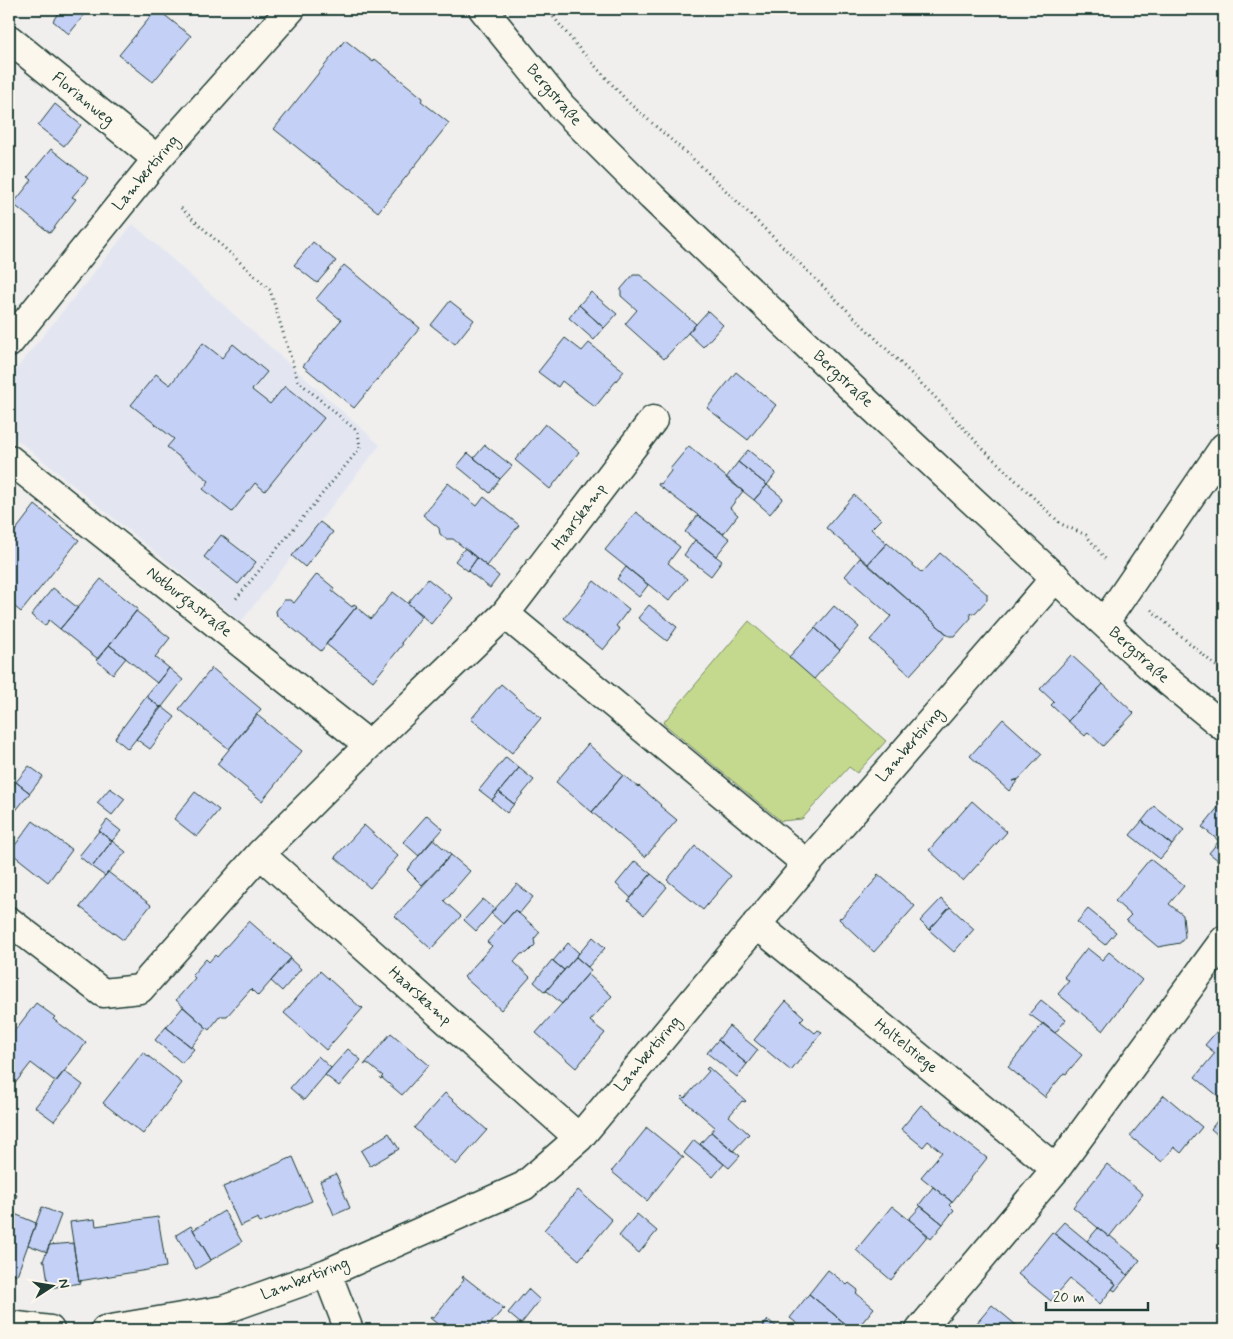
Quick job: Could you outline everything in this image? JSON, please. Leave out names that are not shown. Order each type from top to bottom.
[{"type":"street","name":"Lambertiring","points":[[9,343],[157,159],[291,9]]},
{"type":"street","name":"Bergstraße","points":[[483,9],[562,107],[652,197],[856,392],[1152,668],[1224,727]]},
{"type":"street","name":"Florianweg","points":[[9,40],[157,159]]},
{"type":"street","name":"Haarskamp","points":[[9,921],[103,993],[140,989],[260,854],[504,614],[654,420]]},
{"type":"street","points":[[1104,623],[1224,447]]},
{"type":"street","name":"Notburgastraße","points":[[9,459],[369,745]]},
{"type":"street","name":"Lambertiring","points":[[105,1330],[223,1310],[327,1273],[524,1186],[579,1138],[807,864],[1056,577]]},
{"type":"street","points":[[504,614],[807,864]]},
{"type":"street","name":"Haarskamp","points":[[260,854],[579,1138]]},
{"type":"street","name":"Holtelstiege","points":[[756,924],[1056,1169]]},
{"type":"street","points":[[920,1330],[1056,1169],[1224,940]]},
{"type":"street","points":[[327,1273],[349,1330]]},
{"type":"street","points":[[9,1325],[50,1330]]},
{"type":"path","points":[[547,9],[577,46],[628,102],[700,165],[926,388],[982,448],[1061,524],[1086,534],[1128,589],[1224,673]]},
{"type":"path","points":[[181,208],[270,290],[298,381],[358,432],[360,448],[216,624]]},
{"type":"shaded area","points":[[133,224],[380,445],[241,622],[9,433],[9,378]]},
{"type":"green space","points":[[749,621],[886,741],[857,773],[849,767],[802,819],[781,821],[663,723]]},
{"type":"building","points":[[53,9],[89,9],[69,34],[53,21],[58,13]]},
{"type":"building","points":[[142,9],[157,9],[151,16]]},
{"type":"building","points":[[157,9],[191,36],[153,82],[119,55]]},
{"type":"building","points":[[345,40],[373,62],[375,59],[423,98],[421,101],[449,123],[378,212],[274,129]]},
{"type":"building","points":[[55,104],[81,125],[64,146],[38,126]]},
{"type":"building","points":[[51,149],[88,178],[72,197],[76,199],[50,233],[13,204],[32,180],[28,177]]},
{"type":"building","points":[[313,242],[336,261],[317,283],[294,265]]},
{"type":"building","points":[[344,265],[420,328],[354,408],[303,366],[341,320],[316,299]]},
{"type":"building","points":[[633,275],[640,275],[696,324],[664,359],[625,324],[637,310],[621,296],[621,289]]},
{"type":"building","points":[[591,292],[617,314],[604,328],[579,305]]},
{"type":"building","points":[[450,301],[474,320],[455,344],[431,325]]},
{"type":"building","points":[[579,305],[604,328],[594,340],[569,318]]},
{"type":"building","points":[[708,311],[723,325],[703,347],[688,333]]},
{"type":"building","points":[[565,338],[582,351],[589,343],[624,371],[595,407],[562,381],[558,387],[538,372]]},
{"type":"building","points":[[203,343],[222,358],[233,344],[267,372],[252,390],[270,404],[285,386],[324,418],[265,491],[255,483],[232,512],[203,489],[209,481],[167,447],[174,439],[131,405],[156,374],[170,385]]},
{"type":"building","points":[[736,372],[776,405],[748,440],[707,408]]},
{"type":"building","points":[[545,424],[579,452],[550,489],[515,460]]},
{"type":"building","points":[[485,445],[512,466],[500,479],[474,458]]},
{"type":"building","points":[[689,446],[743,491],[730,508],[738,515],[723,534],[658,485],[659,483],[661,484],[671,471],[670,469]]},
{"type":"building","points":[[748,450],[776,473],[767,485],[738,462]]},
{"type":"building","points":[[468,453],[500,479],[490,493],[457,466]]},
{"type":"building","points":[[738,462],[767,485],[754,500],[726,478]]},
{"type":"building","points":[[448,483],[477,506],[484,497],[519,525],[487,566],[453,539],[446,539],[440,534],[439,528],[423,515]]},
{"type":"building","points":[[767,485],[783,498],[770,514],[754,500]]},
{"type":"building","points":[[854,495],[881,519],[871,529],[887,543],[868,564],[826,528]]},
{"type":"building","points":[[35,505],[79,540],[21,612],[9,602],[9,539]]},
{"type":"building","points":[[636,512],[680,547],[668,563],[687,579],[669,601],[605,550]]},
{"type":"building","points":[[698,515],[730,539],[716,556],[685,532]]},
{"type":"building","points":[[320,522],[333,532],[305,567],[292,556]]},
{"type":"building","points":[[221,535],[256,562],[238,584],[204,557]]},
{"type":"building","points":[[695,540],[722,561],[711,576],[684,555]]},
{"type":"building","points":[[887,543],[922,573],[940,553],[987,594],[987,600],[975,613],[970,613],[971,618],[955,636],[949,636],[868,564]]},
{"type":"building","points":[[465,548],[477,558],[468,571],[455,561]]},
{"type":"building","points":[[477,558],[499,576],[490,588],[468,571]]},
{"type":"building","points":[[860,558],[947,634],[910,675],[870,640],[891,616],[845,576]]},
{"type":"building","points":[[626,567],[648,585],[639,597],[617,579]]},
{"type":"building","points":[[317,574],[334,588],[332,591],[352,607],[354,604],[357,606],[321,651],[277,616],[276,611],[284,600],[290,600],[294,603]]},
{"type":"building","points":[[101,579],[138,609],[98,659],[60,629]]},
{"type":"building","points":[[428,579],[452,598],[431,624],[408,603]]},
{"type":"building","points":[[594,581],[629,609],[616,626],[620,629],[603,650],[564,618]]},
{"type":"building","points":[[53,588],[78,608],[60,629],[49,620],[45,626],[31,615]]},
{"type":"building","points":[[393,592],[423,615],[401,643],[403,644],[373,681],[326,644],[356,607],[371,619]]},
{"type":"building","points":[[649,605],[677,627],[667,641],[638,618]]},
{"type":"building","points":[[834,606],[859,627],[840,650],[815,628]]},
{"type":"building","points":[[136,611],[170,638],[155,657],[169,668],[157,683],[109,645]]},
{"type":"building","points":[[815,628],[840,650],[814,679],[789,657]]},
{"type":"building","points":[[109,645],[126,658],[113,674],[96,660]]},
{"type":"building","points":[[1071,655],[1103,684],[1068,721],[1051,705],[1054,702],[1040,689]]},
{"type":"building","points":[[169,668],[183,680],[161,708],[146,696]]},
{"type":"building","points":[[212,668],[261,709],[229,749],[179,709]]},
{"type":"building","points":[[501,684],[541,718],[512,753],[471,719]]},
{"type":"building","points":[[1103,684],[1134,713],[1103,746],[1088,732],[1085,736],[1068,721]]},
{"type":"building","points":[[146,696],[161,708],[128,749],[115,738]]},
{"type":"building","points":[[161,706],[175,717],[150,749],[136,739]]},
{"type":"building","points":[[257,715],[302,751],[262,801],[217,764]]},
{"type":"building","points":[[1003,719],[1042,754],[1019,779],[1012,781],[1018,780],[1009,791],[970,756]]},
{"type":"building","points":[[588,744],[623,775],[592,812],[556,782]]},
{"type":"building","points":[[506,757],[519,768],[492,800],[479,790]]},
{"type":"building","points":[[29,766],[43,776],[30,793],[16,782]]},
{"type":"building","points":[[519,768],[534,780],[514,804],[499,792]]},
{"type":"building","points":[[623,775],[639,786],[677,820],[645,857],[592,812]]},
{"type":"building","points":[[16,782],[30,793],[9,819],[9,791]]},
{"type":"building","points":[[110,788],[125,799],[112,815],[97,803]]},
{"type":"building","points":[[195,792],[219,810],[197,837],[174,819]]},
{"type":"building","points":[[499,792],[514,804],[507,813],[492,800]]},
{"type":"building","points":[[1224,800],[1224,865],[1209,853],[1219,841],[1202,827]]},
{"type":"building","points":[[972,801],[1007,832],[963,881],[929,850]]},
{"type":"building","points":[[1154,806],[1184,830],[1172,845],[1142,821]]},
{"type":"building","points":[[427,815],[443,829],[419,856],[403,842]]},
{"type":"building","points":[[107,820],[121,831],[112,841],[99,831]]},
{"type":"building","points":[[33,821],[72,850],[48,882],[10,852]]},
{"type":"building","points":[[1142,821],[1172,845],[1160,859],[1130,835]]},
{"type":"building","points":[[364,825],[398,856],[370,888],[335,857]]},
{"type":"building","points":[[99,831],[112,841],[92,867],[79,856]]},
{"type":"building","points":[[433,839],[451,855],[422,885],[407,870]]},
{"type":"building","points":[[112,841],[126,852],[105,876],[92,867]]},
{"type":"building","points":[[695,846],[731,876],[703,910],[667,880]]},
{"type":"building","points":[[451,855],[470,871],[444,901],[461,916],[431,949],[395,916]]},
{"type":"building","points":[[1150,859],[1184,886],[1169,904],[1183,915],[1185,937],[1180,943],[1158,947],[1126,920],[1131,915],[1115,901]]},
{"type":"building","points":[[635,861],[651,874],[631,898],[616,884]]},
{"type":"building","points":[[108,872],[151,905],[123,940],[80,907]]},
{"type":"building","points":[[651,874],[667,887],[644,915],[628,901]]},
{"type":"building","points":[[878,874],[915,906],[874,952],[839,919],[878,877]]},
{"type":"building","points":[[517,884],[533,897],[519,914],[515,910],[503,924],[491,913]]},
{"type":"building","points":[[483,899],[495,909],[476,931],[464,920]]},
{"type":"building","points":[[941,899],[950,907],[929,930],[920,921]]},
{"type":"building","points":[[950,907],[974,929],[954,952],[929,930]]},
{"type":"building","points":[[1088,909],[1116,932],[1105,945],[1077,922]]},
{"type":"building","points":[[515,910],[540,932],[534,939],[535,945],[527,953],[521,954],[514,962],[530,977],[501,1010],[464,977],[492,946],[487,942]]},
{"type":"building","points":[[249,921],[291,958],[258,996],[251,989],[227,1016],[220,1016],[209,1030],[176,1000],[195,978],[192,975],[206,959],[209,962],[215,955],[217,957]]},
{"type":"building","points":[[593,937],[605,948],[588,967],[576,957]]},
{"type":"building","points":[[568,943],[579,953],[564,970],[553,961]]},
{"type":"building","points":[[1087,948],[1102,960],[1109,952],[1142,980],[1103,1031],[1058,994],[1069,981],[1064,977]]},
{"type":"building","points":[[576,957],[591,970],[562,1004],[547,991],[545,992]]},
{"type":"building","points":[[290,959],[301,969],[282,991],[271,981]]},
{"type":"building","points":[[552,960],[564,970],[545,992],[534,982]]},
{"type":"building","points":[[320,971],[363,1008],[326,1050],[284,1013]]},
{"type":"building","points":[[588,974],[612,996],[590,1021],[605,1033],[576,1068],[536,1033]]},
{"type":"building","points":[[1041,1000],[1066,1020],[1055,1033],[1029,1014]]},
{"type":"building","points":[[786,1001],[804,1017],[800,1021],[815,1033],[818,1030],[822,1032],[791,1071],[754,1040]]},
{"type":"building","points":[[36,1003],[55,1017],[53,1019],[86,1043],[56,1082],[31,1063],[13,1086],[9,1082],[9,1038]]},
{"type":"building","points":[[183,1007],[207,1028],[191,1047],[166,1027]]},
{"type":"building","points":[[1043,1023],[1082,1055],[1066,1074],[1064,1073],[1046,1095],[1046,1098],[1008,1067]]},
{"type":"building","points":[[1223,1024],[1224,1101],[1195,1077],[1215,1053],[1205,1045]]},
{"type":"building","points":[[729,1026],[758,1050],[747,1064],[718,1040]]},
{"type":"building","points":[[166,1027],[194,1049],[182,1063],[155,1040]]},
{"type":"building","points":[[391,1033],[429,1065],[402,1095],[382,1078],[380,1079],[383,1076],[367,1063],[364,1065]]},
{"type":"building","points":[[718,1040],[747,1064],[737,1077],[707,1053]]},
{"type":"building","points":[[348,1049],[361,1060],[339,1086],[325,1075]]},
{"type":"building","points":[[143,1052],[182,1083],[143,1134],[103,1103]]},
{"type":"building","points":[[318,1056],[331,1068],[304,1100],[290,1088]]},
{"type":"building","points":[[708,1067],[746,1101],[742,1101],[729,1116],[749,1134],[733,1151],[711,1132],[715,1127],[681,1098],[683,1096],[685,1098],[709,1071],[706,1069]]},
{"type":"building","points":[[64,1071],[83,1085],[54,1121],[35,1107]]},
{"type":"building","points":[[445,1093],[487,1130],[456,1165],[414,1128]]},
{"type":"building","points":[[1164,1095],[1202,1127],[1181,1153],[1174,1147],[1162,1162],[1130,1136]]},
{"type":"building","points":[[921,1105],[941,1123],[987,1158],[952,1202],[921,1177],[942,1152],[928,1141],[923,1147],[901,1129]]},
{"type":"building","points":[[1220,1117],[1224,1121],[1224,1140],[1211,1129]]},
{"type":"building","points":[[646,1127],[684,1158],[681,1158],[647,1201],[611,1171]]},
{"type":"building","points":[[711,1132],[740,1156],[729,1168],[700,1144]]},
{"type":"building","points":[[389,1133],[399,1149],[370,1166],[361,1151]]},
{"type":"building","points":[[694,1140],[724,1164],[713,1177],[684,1153]]},
{"type":"building","points":[[293,1157],[312,1201],[260,1223],[258,1218],[240,1226],[223,1187]]},
{"type":"building","points":[[1107,1164],[1143,1194],[1109,1237],[1073,1207]]},
{"type":"building","points":[[336,1174],[350,1208],[334,1215],[320,1181]]},
{"type":"building","points":[[933,1187],[952,1202],[949,1205],[954,1210],[943,1224],[919,1205]]},
{"type":"building","points":[[578,1190],[612,1220],[579,1260],[544,1230]]},
{"type":"building","points":[[9,1192],[17,1195],[10,1212],[36,1223],[17,1275],[9,1272]]},
{"type":"building","points":[[892,1206],[928,1235],[891,1280],[856,1250]]},
{"type":"building","points":[[921,1206],[943,1224],[931,1239],[909,1219]]},
{"type":"building","points":[[42,1207],[61,1215],[47,1252],[28,1245]]},
{"type":"building","points":[[224,1211],[242,1242],[211,1260],[193,1230]]},
{"type":"building","points":[[637,1214],[657,1231],[639,1253],[619,1236]]},
{"type":"building","points":[[158,1217],[166,1267],[79,1281],[70,1222],[95,1219],[96,1226]]},
{"type":"building","points":[[1064,1222],[1128,1275],[1115,1291],[1112,1289],[1116,1284],[1054,1233]]},
{"type":"building","points":[[191,1226],[211,1260],[196,1269],[176,1235]]},
{"type":"building","points":[[1098,1228],[1140,1260],[1128,1275],[1087,1241]]},
{"type":"building","points":[[1052,1232],[1116,1284],[1100,1304],[1070,1279],[1051,1301],[1018,1274]]},
{"type":"building","points":[[73,1243],[79,1281],[81,1280],[81,1283],[49,1288],[45,1262],[43,1261],[49,1245]]},
{"type":"building","points":[[828,1270],[847,1285],[849,1283],[858,1290],[856,1293],[874,1308],[856,1330],[853,1330],[809,1294]]},
{"type":"building","points":[[463,1276],[505,1309],[485,1330],[445,1330],[430,1318],[433,1318],[464,1280]]},
{"type":"building","points":[[528,1289],[540,1300],[521,1324],[508,1313]]},
{"type":"building","points":[[809,1294],[853,1330],[805,1330],[790,1318]]},
{"type":"building","points":[[992,1305],[1022,1330],[971,1330]]},
{"type":"building","points":[[768,1320],[781,1330],[760,1330]]}]
